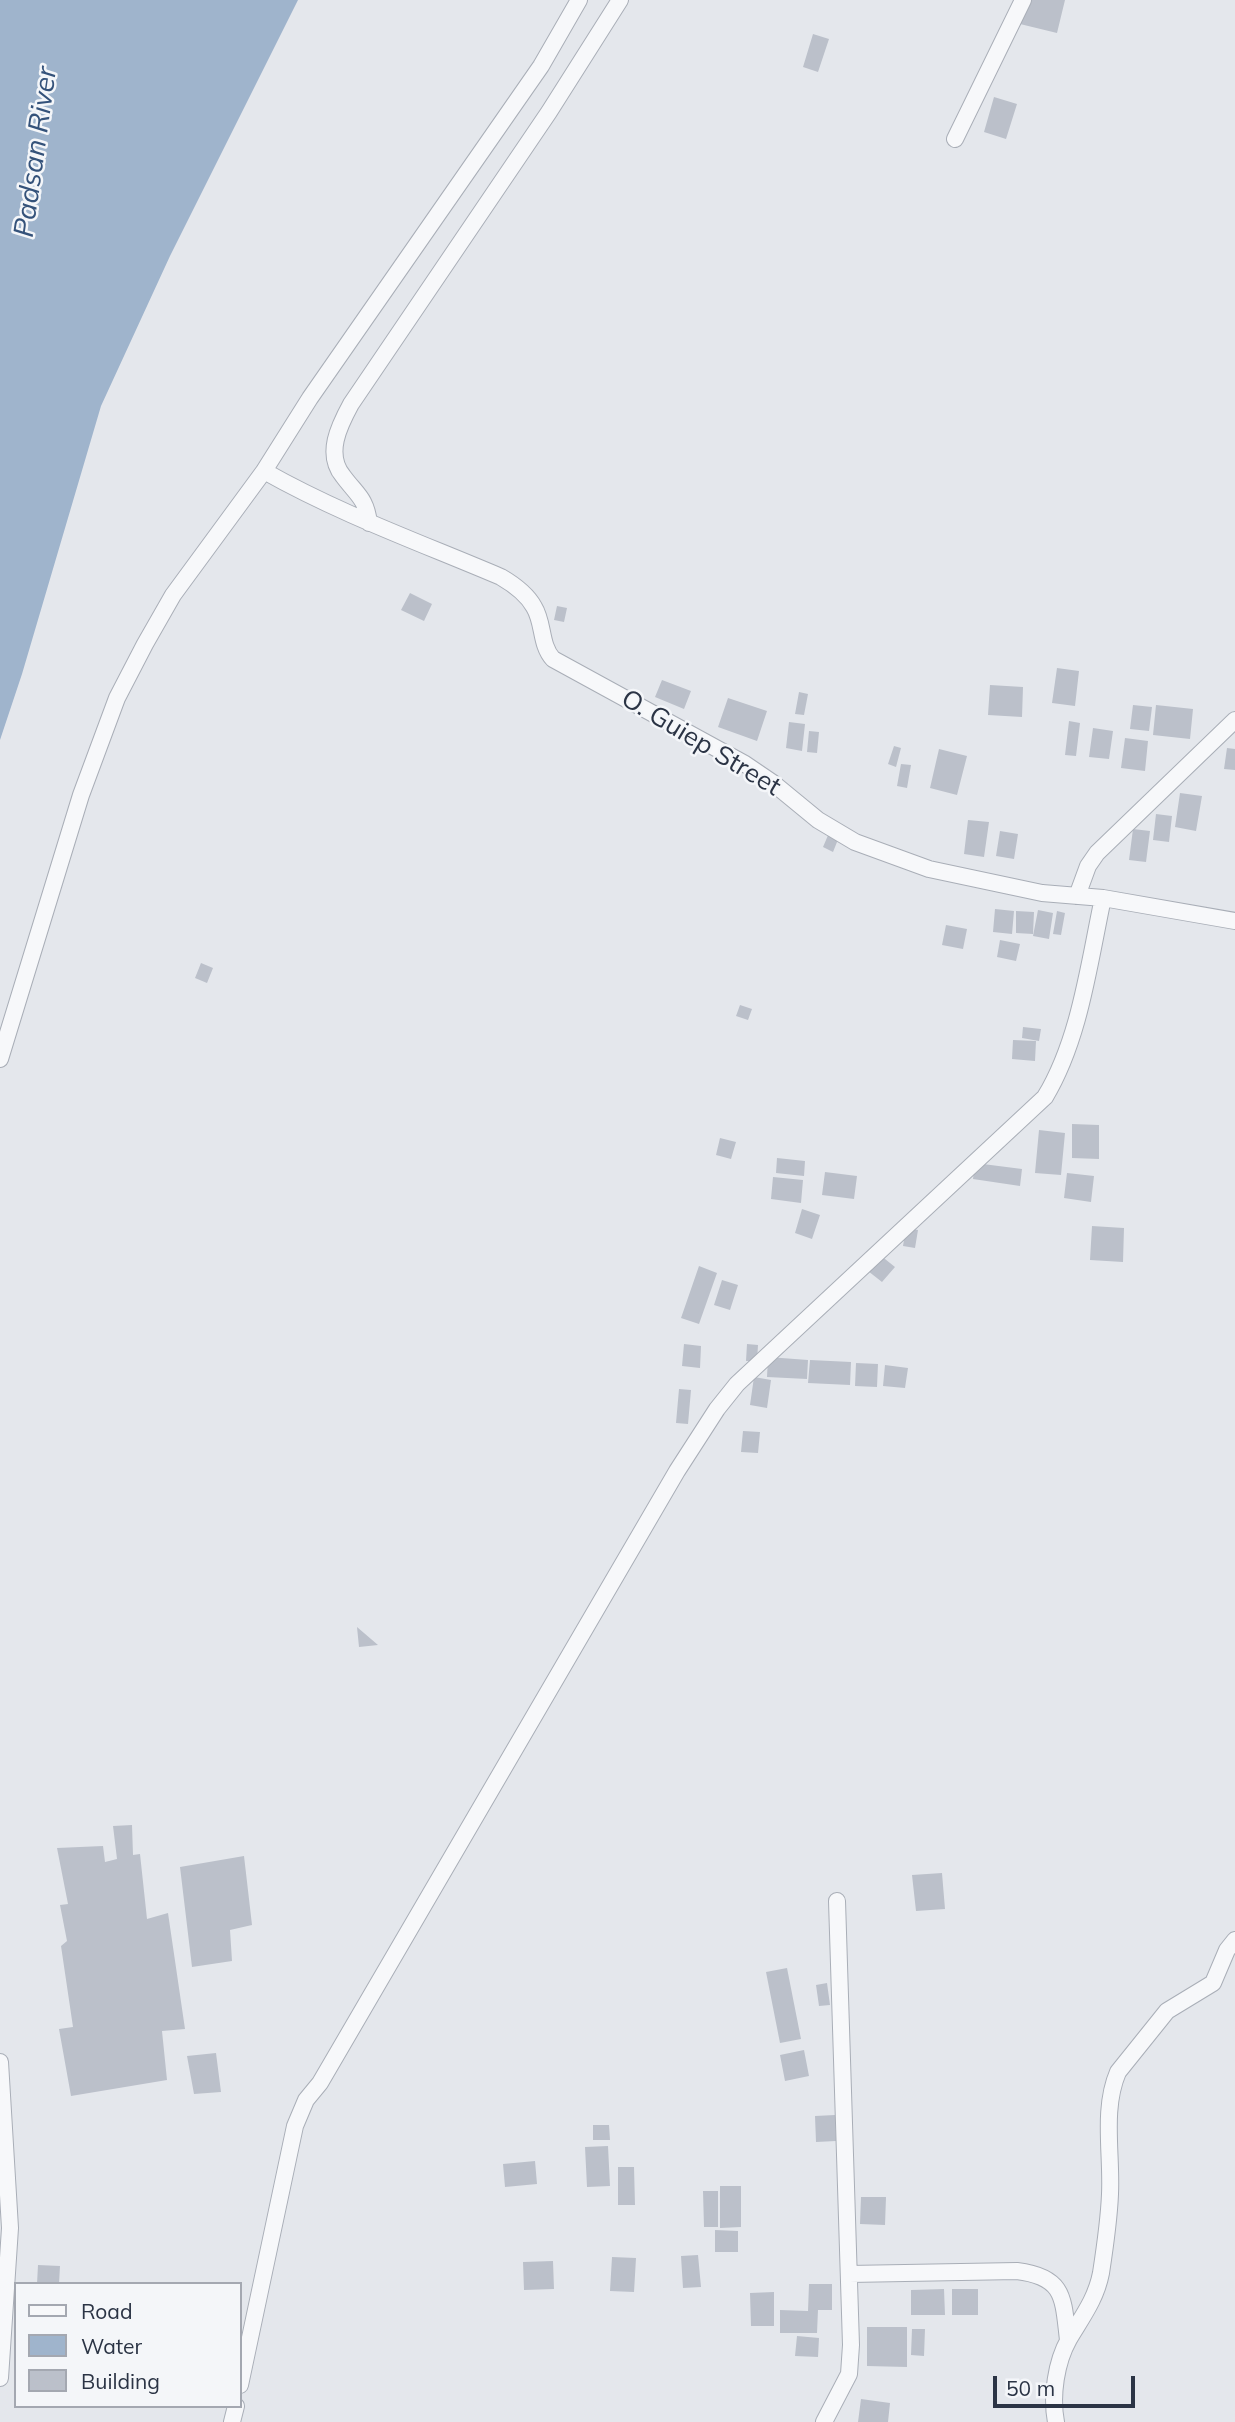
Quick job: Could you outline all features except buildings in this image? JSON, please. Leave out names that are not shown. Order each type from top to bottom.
[{"type":"street","points":[[0,1059],[81,795],[117,698],[173,596],[264,471],[310,398],[541,66],[579,0]]},
{"type":"street","points":[[369,523],[362,497],[339,471],[335,459],[335,439],[339,425],[549,112],[620,0]]},
{"type":"street","points":[[955,139],[1023,0]]},
{"type":"street","name":"O. Guiep Street","points":[[264,471],[307,496],[501,577],[514,585],[534,607],[545,647],[553,659],[745,764],[773,783],[818,821],[855,842],[929,869],[1042,893],[1103,898],[1235,921]]},
{"type":"street","points":[[1077,896],[1091,860],[1235,720]]},
{"type":"street","points":[[242,2376],[295,2126],[306,2100],[320,2083],[677,1471],[717,1409],[737,1384],[1045,1097],[1070,1047],[1103,898]]},
{"type":"street","points":[[824,2422],[849,2374],[851,2345],[837,1901]]},
{"type":"street","points":[[1056,2422],[1054,2398],[1061,2356],[1094,2299],[1101,2271],[1110,2195],[1110,2100],[1113,2084],[1118,2073],[1167,2011],[1213,1983],[1227,1950],[1235,1940]]},
{"type":"street","points":[[0,2062],[10,2228],[0,2378]]},
{"type":"street","points":[[849,2274],[1017,2271],[1037,2273],[1051,2280],[1059,2292],[1064,2306],[1068,2340]]},
{"type":"water","name":"Padsan River","points":[[0,0],[298,0],[170,256],[101,406],[0,740]]}]
